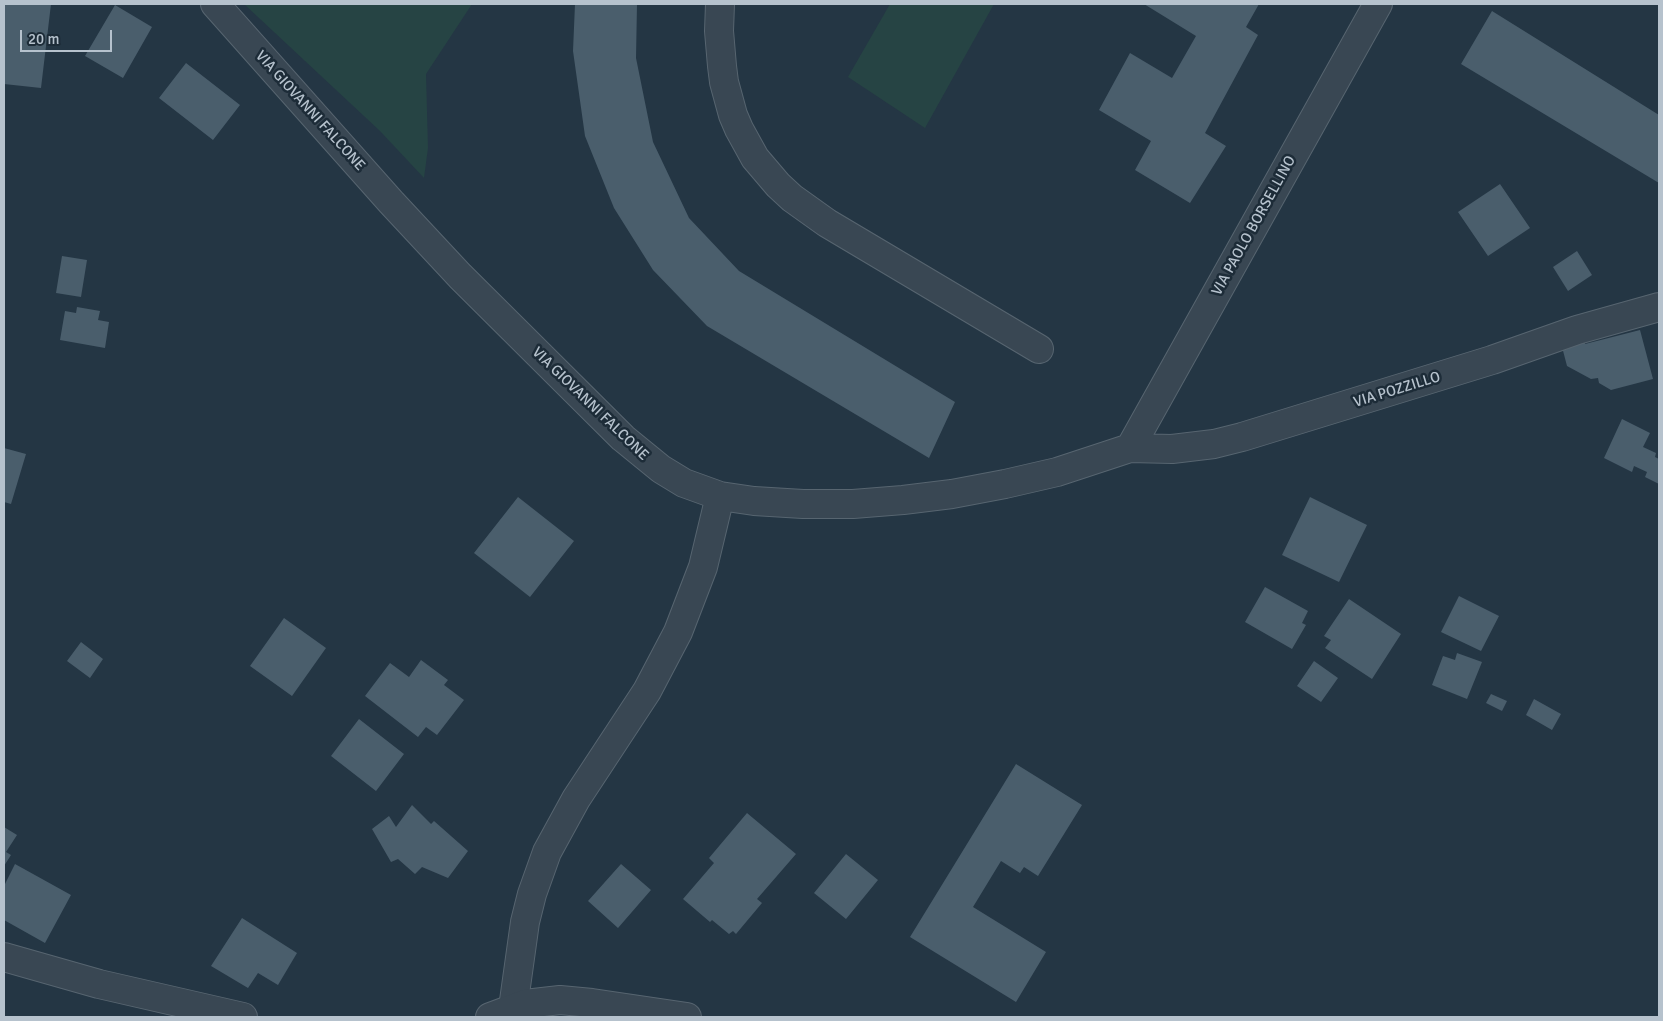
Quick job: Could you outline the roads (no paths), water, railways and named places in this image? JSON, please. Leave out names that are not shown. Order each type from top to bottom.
[{"type":"street","name":"VIA GIOVANNI FALCONE","points":[[215,4],[403,215],[460,276],[623,438],[661,470],[684,483],[720,496],[754,501],[803,504],[853,504],[952,494],[1005,484],[1057,472],[1130,448]]},
{"type":"street","points":[[720,4],[719,22],[722,66],[724,82],[733,115],[755,158],[778,185],[792,198],[828,223],[1039,349]]},
{"type":"street","name":"VIA PAOLO BORSELLINO","points":[[1130,448],[1378,4]]},
{"type":"street","name":"VIA POZZILLO","points":[[1130,448],[1186,448],[1235,439],[1492,360],[1578,330],[1659,307]]},
{"type":"street","points":[[501,1012],[532,894],[547,852],[576,799],[647,691],[678,632],[702,567],[720,496]]},
{"type":"street","points":[[4,957],[84,980],[243,1017]]},
{"type":"street","points":[[501,1012],[536,1002],[568,1001],[686,1017]]}]
